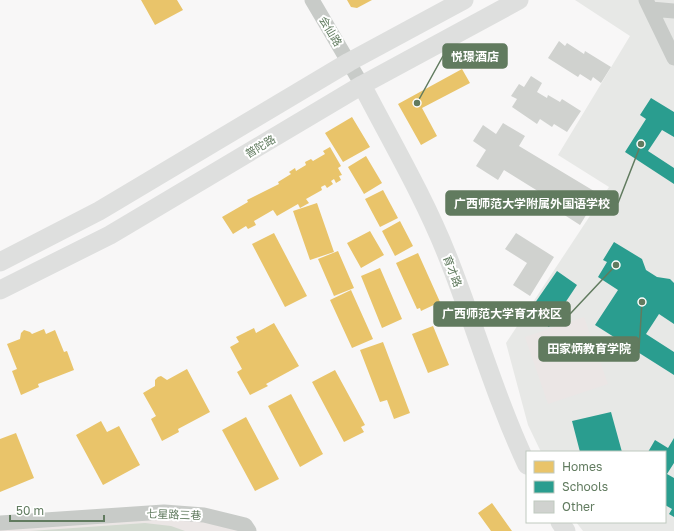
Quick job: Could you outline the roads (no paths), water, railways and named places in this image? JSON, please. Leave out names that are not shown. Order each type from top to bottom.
[{"type":"main road","points":[[0,262],[99,211],[349,62],[464,0]]},
{"type":"main road","name":"普陀路","points":[[0,290],[110,235],[362,85],[519,0]]},
{"type":"main road","name":"育才路","points":[[362,85],[447,254],[510,428],[526,463]]},
{"type":"street","name":"会仙路","points":[[312,0],[362,85]]},
{"type":"street","points":[[649,4],[674,11]]},
{"type":"street","points":[[649,4],[674,58]]},
{"type":"street","name":"七星路三巷","points":[[0,523],[164,512],[204,514],[245,525],[249,531]]},
{"type":"place","name":"悦璟酒店","points":[[417,103]]},
{"type":"place","name":"广西师范大学附属外国语学校","points":[[641,144]]},
{"type":"place","name":"广西师范大学育才校区","points":[[616,265]]},
{"type":"place","name":"田家炳教育学院","points":[[642,302]]}]
